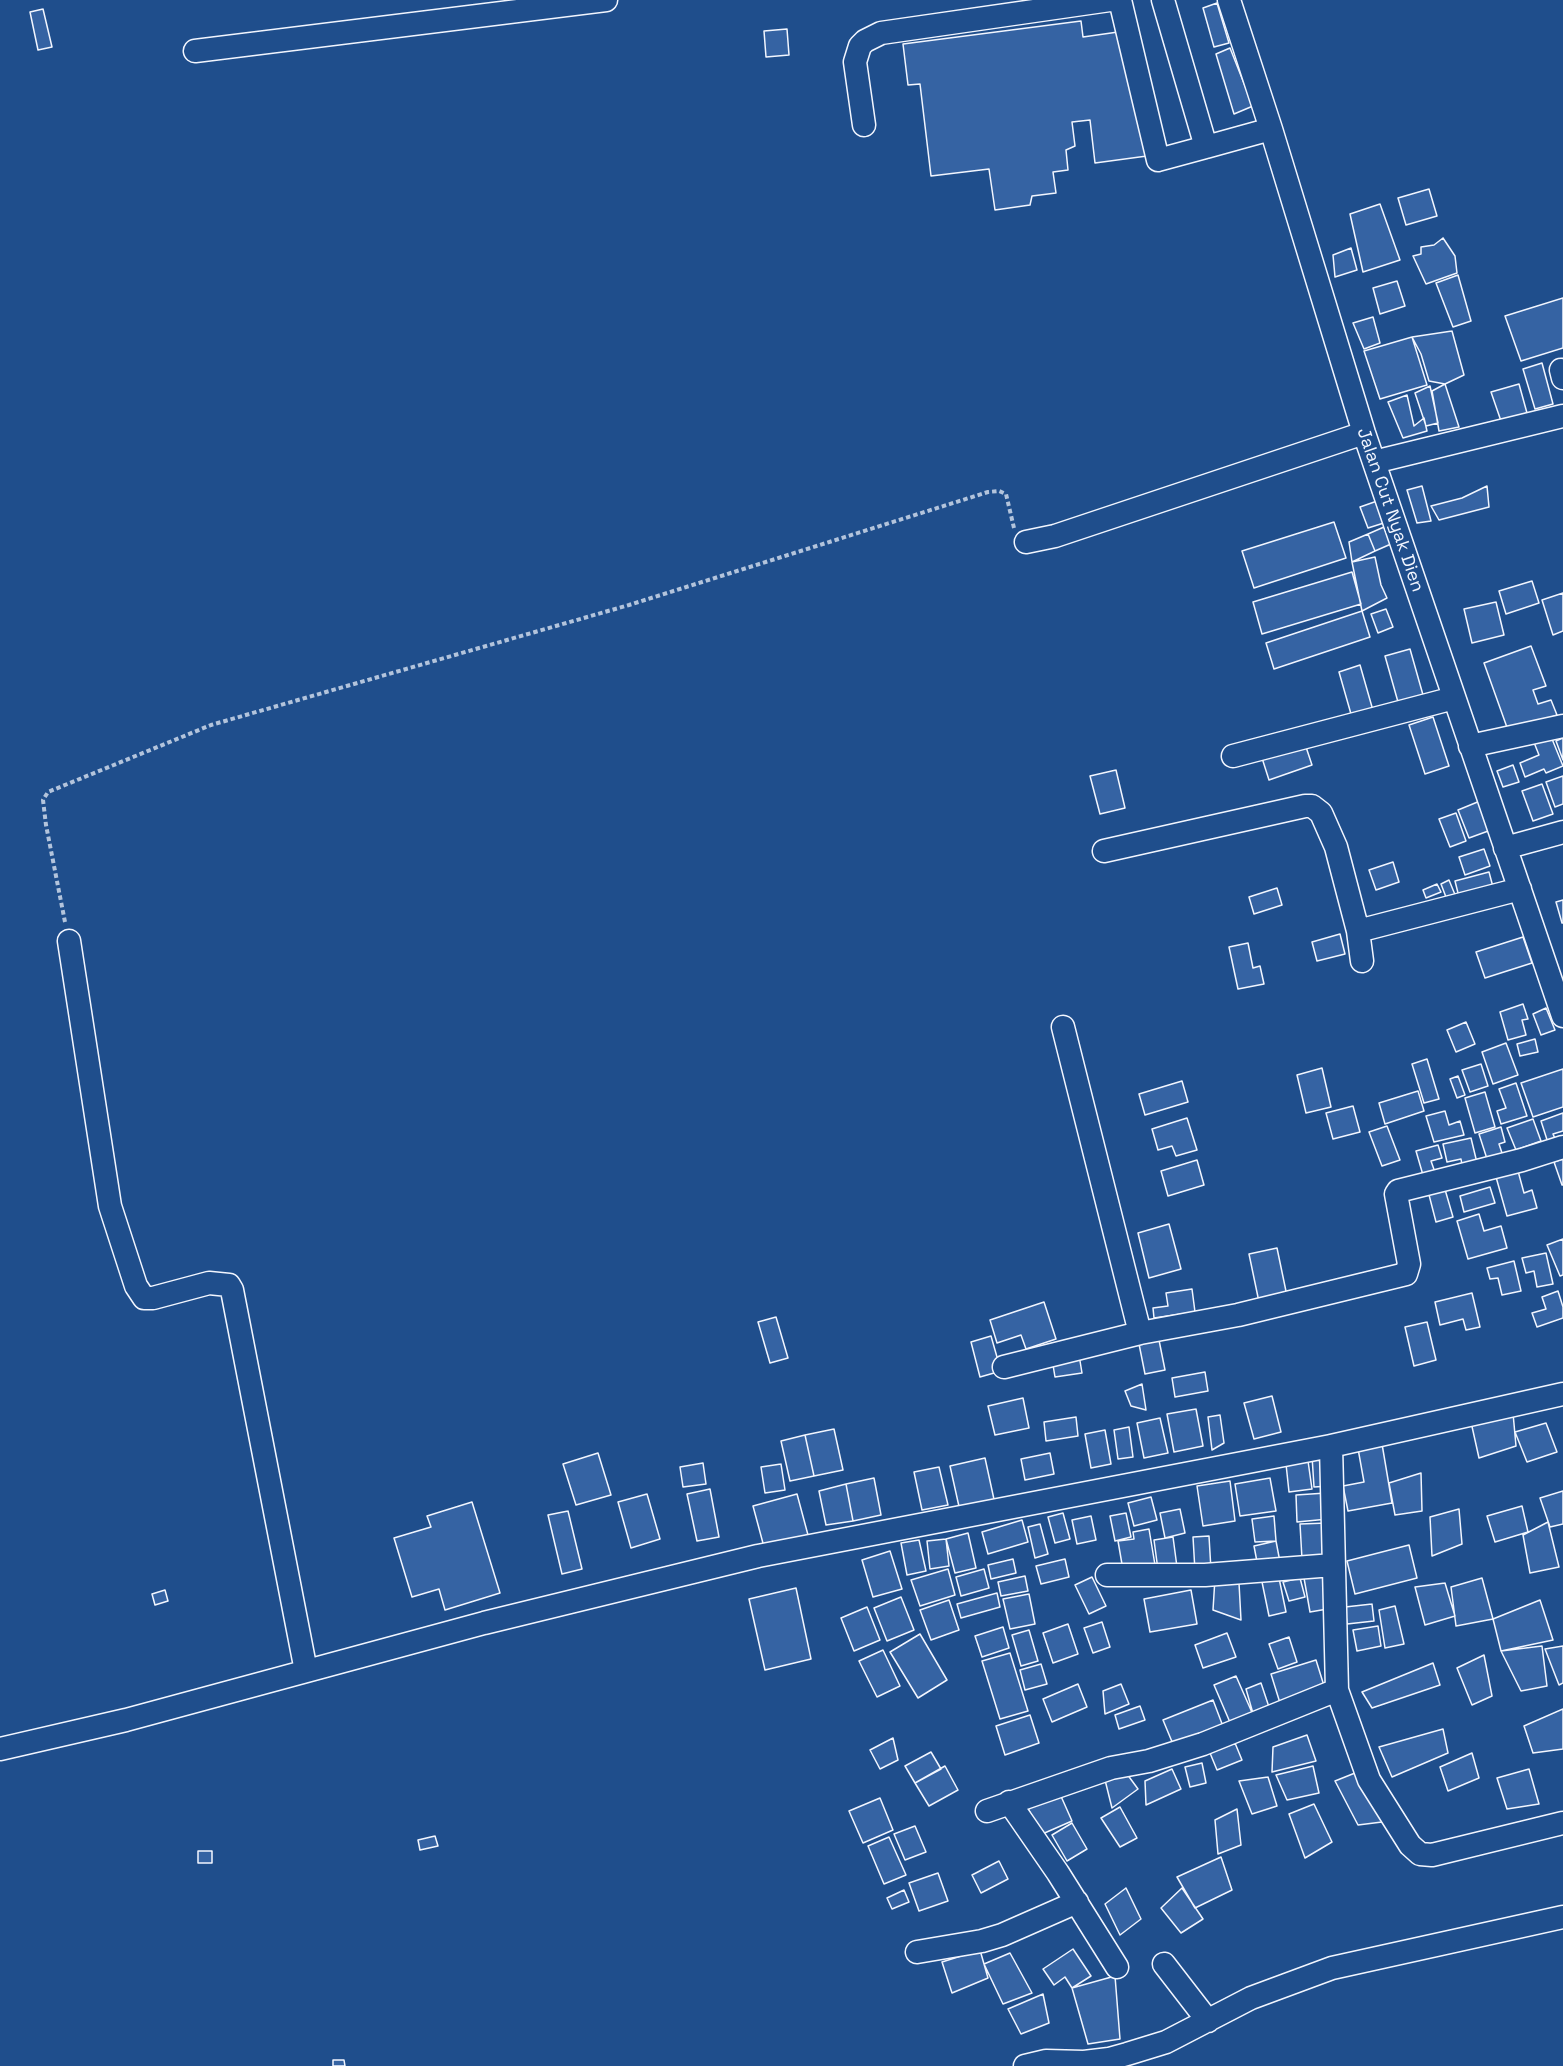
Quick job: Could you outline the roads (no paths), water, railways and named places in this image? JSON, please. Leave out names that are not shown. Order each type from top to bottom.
[{"type":"street","points":[[195,51],[606,0]]},
{"type":"street","points":[[864,125],[855,62],[860,46],[865,41],[881,33],[1110,0]]},
{"type":"street","points":[[1120,0],[1158,160],[1271,129]]},
{"type":"street","points":[[1163,0],[1206,147]]},
{"type":"street","name":"Jalan Cut Nyak Dien","points":[[1229,0],[1364,433],[1563,1016]]},
{"type":"street","points":[[1374,462],[1563,416]]},
{"type":"street","points":[[1026,542],[1055,536],[1364,433]]},
{"type":"street","points":[[1233,756],[1454,698]]},
{"type":"street","points":[[1470,746],[1563,726]]},
{"type":"street","points":[[1104,851],[1312,806],[1321,813],[1336,847],[1358,931],[1362,961]]},
{"type":"street","points":[[1505,848],[1563,832]]},
{"type":"street","points":[[1358,931],[1520,889]]},
{"type":"street","points":[[69,941],[110,1206],[136,1286],[144,1298],[153,1298],[209,1283],[229,1285],[232,1290],[306,1671]]},
{"type":"street","points":[[1063,1027],[1140,1333]]},
{"type":"street","points":[[1004,1367],[1140,1333],[1238,1315],[1406,1274],[1409,1264],[1396,1194],[1398,1191],[1522,1160],[1563,1147]]},
{"type":"street","points":[[0,1749],[126,1720],[484,1623],[758,1556],[1332,1446],[1563,1394]]},
{"type":"street","points":[[1332,1446],[1337,1690],[1369,1780],[1410,1845],[1420,1854],[1432,1855],[1563,1822]]},
{"type":"street","points":[[1107,1575],[1205,1575],[1333,1565]]},
{"type":"street","points":[[987,1811],[1111,1768],[1149,1761],[1203,1744],[1337,1690]]},
{"type":"street","points":[[1009,1802],[1077,1902],[1117,1967]]},
{"type":"street","points":[[918,1952],[982,1941],[1002,1935],[1077,1902]]},
{"type":"street","points":[[1025,2066],[1046,2061],[1084,2062],[1109,2059],[1166,2042],[1251,1998],[1332,1968],[1563,1917]]},
{"type":"street","points":[[1164,1964],[1208,2021]]}]
